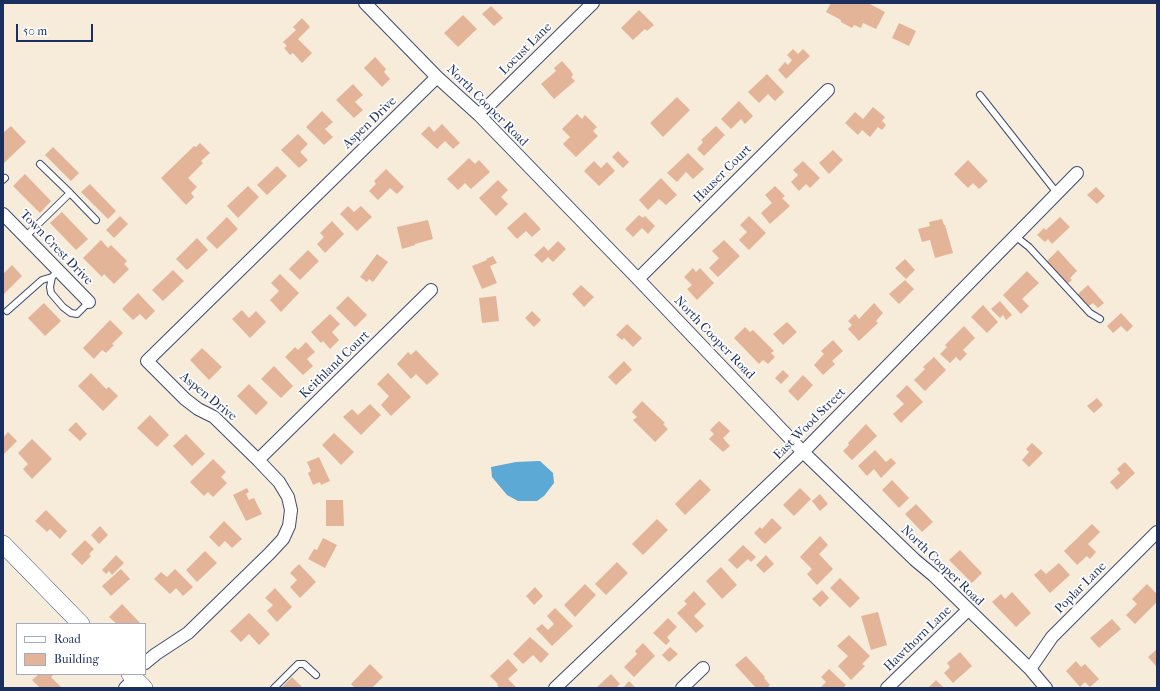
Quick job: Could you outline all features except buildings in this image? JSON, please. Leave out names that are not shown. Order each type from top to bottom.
[{"type":"street","name":"North Cooper Road","points":[[365,3],[438,77],[479,115],[803,452],[1030,669],[1046,688]]},
{"type":"street","name":"Locust Lane","points":[[479,115],[593,3]]},
{"type":"street","name":"Aspen Drive","points":[[146,662],[188,633],[269,554],[283,539],[289,526],[291,510],[288,497],[279,482],[258,460],[214,417],[198,409],[185,399],[147,361],[438,77]]},
{"type":"street","name":"Hauser Court","points":[[638,279],[828,90]]},
{"type":"street","name":"East Wood Street","points":[[555,688],[803,452],[1077,173]]},
{"type":"street","name":"Town Crest Drive","points":[[3,214],[25,237],[55,274],[89,302]]},
{"type":"street","name":"Keithland Court","points":[[258,460],[431,290]]},
{"type":"street","name":"Poplar Lane","points":[[1030,669],[1052,637],[1157,532]]},
{"type":"street","points":[[3,544],[80,623]]},
{"type":"street","name":"Hawthorn Lane","points":[[887,688],[968,610]]},
{"type":"street","points":[[682,688],[703,668]]},
{"type":"lane","points":[[980,95],[1057,193]]},
{"type":"lane","points":[[40,164],[96,220]]},
{"type":"lane","points":[[25,237],[70,194]]},
{"type":"lane","points":[[1015,236],[1029,247],[1090,313],[1100,319]]},
{"type":"lane","points":[[55,274],[50,288],[51,293],[63,307],[71,313],[77,314],[89,302]]},
{"type":"lane","points":[[7,311],[42,280],[55,274]]},
{"type":"lane","points":[[274,688],[298,664],[304,664],[316,675]]},
{"type":"water","points":[[540,461],[553,473],[554,483],[544,496],[537,501],[518,501],[507,495],[492,477],[491,467],[516,462]]}]
